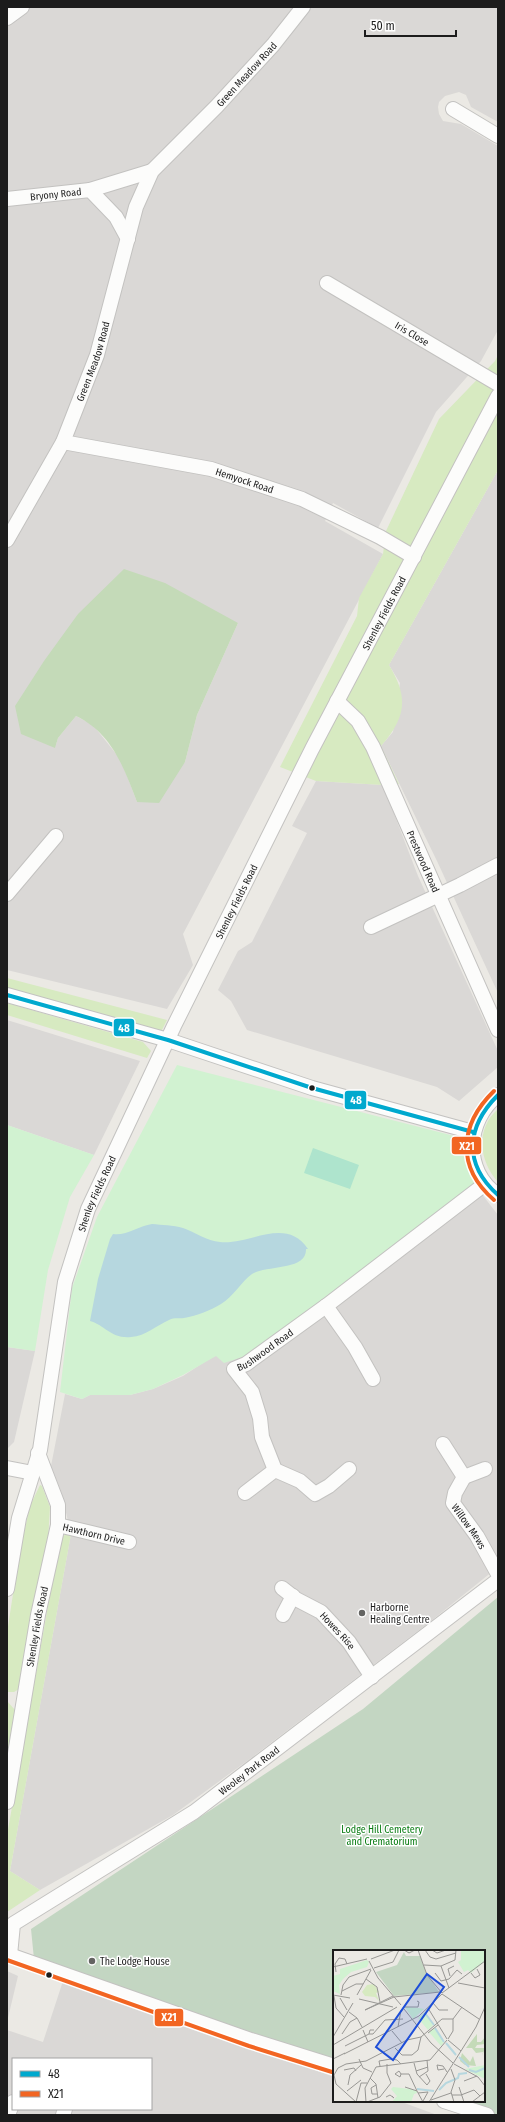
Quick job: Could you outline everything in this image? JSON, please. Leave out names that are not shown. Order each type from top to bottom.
[{"type":"street","points":[[7,18],[22,7]]},
{"type":"street","name":"Green Meadow Road","points":[[7,540],[63,442],[97,355],[136,207],[152,171],[222,100],[273,45],[303,7]]},
{"type":"street","points":[[453,110],[498,136]]},
{"type":"street","name":"Green Meadow Road","points":[[90,190],[152,171]]},
{"type":"street","name":"Bryony Road","points":[[7,199],[90,190],[116,217],[128,239]]},
{"type":"street","name":"Iris Close","points":[[327,283],[498,384]]},
{"type":"street","name":"Shenley Fields Road","points":[[7,1589],[19,1518],[39,1455],[39,1436],[42,1431],[65,1282],[88,1209],[168,1040],[337,701],[498,396]]},
{"type":"street","name":"Hemyock Road","points":[[63,442],[211,469],[302,499],[380,537],[414,557]]},
{"type":"street","name":"Prestwood Road","points":[[337,701],[358,721],[373,747],[498,1030]]},
{"type":"street","points":[[7,894],[56,836]]},
{"type":"street","points":[[370,927],[498,864]]},
{"type":"street","points":[[7,995],[168,1040],[312,1088],[473,1132]]},
{"type":"street","points":[[498,1095],[480,1115],[473,1132],[472,1157],[477,1171],[485,1184],[498,1195]]},
{"type":"street","name":"Bushwood Road","points":[[275,1470],[262,1437],[260,1418],[252,1392],[234,1369],[246,1364],[326,1306],[485,1184]]},
{"type":"street","points":[[326,1306],[355,1347],[373,1379]]},
{"type":"street","points":[[443,1444],[464,1477],[485,1469]]},
{"type":"street","name":"Shenley Fields Road","points":[[7,1802],[38,1615],[58,1525],[58,1505],[39,1455]]},
{"type":"street","points":[[7,1468],[33,1473]]},
{"type":"street","points":[[245,1494],[275,1470],[300,1481],[315,1494],[329,1486],[349,1469]]},
{"type":"street","name":"Willow Mews","points":[[464,1477],[455,1493],[453,1503],[477,1536],[498,1574]]},
{"type":"street","name":"Hawthorn Drive","points":[[58,1525],[129,1542]]},
{"type":"street","name":"Weoley Park Road","points":[[9,1954],[10,1923],[194,1812],[498,1580]]},
{"type":"street","name":"Howes Rise","points":[[282,1588],[321,1612],[349,1642],[372,1677]]},
{"type":"street","points":[[283,1615],[293,1596]]},
{"type":"street","points":[[9,1954],[243,2037],[333,2066]]},
{"type":"street","points":[[447,2102],[488,2115]]},
{"type":"street","points":[[8,2115],[12,2105]]},
{"type":"shaded area","points":[[7,7],[498,7],[498,122],[471,107],[466,95],[459,92],[445,96],[439,102],[438,107],[439,114],[443,121],[461,124],[498,146],[498,330],[481,361],[436,412],[378,528],[333,503],[325,521],[383,554],[183,934],[193,965],[167,1009],[7,970]],"holes":[[[78,614],[238,623],[197,715],[185,762],[137,802],[121,760],[93,725],[76,716],[58,738],[55,748]]]},
{"type":"shaded area","points":[[498,470],[498,993],[437,861],[381,746],[393,732],[400,683],[389,665]]},
{"type":"shaded area","points":[[316,781],[383,785],[418,876],[498,1051],[498,1067],[459,1101],[437,1087],[247,1030],[231,1001],[218,990],[238,951],[252,942],[307,833],[292,826]]},
{"type":"shaded area","points":[[7,1020],[140,1061],[94,1155],[7,1125]]},
{"type":"shaded area","points":[[474,1184],[498,1215],[498,1567],[431,1621],[247,1761],[173,1815],[40,1890],[10,1871],[71,1534],[61,1491],[51,1466],[65,1394],[82,1399],[90,1395],[130,1395],[153,1389],[183,1376]]},
{"type":"shaded area","points":[[7,1347],[35,1351],[14,1442],[7,1449]]},
{"type":"shaded area","points":[[7,1971],[18,1976],[7,2022]]},
{"type":"shaded area","points":[[63,1981],[113,1996],[333,2077],[333,2102],[402,2102],[437,2115],[7,2115],[7,2030],[43,2042]]},
{"type":"green space","points":[[498,355],[498,470],[389,665],[400,688],[402,707],[396,726],[381,746],[399,784],[383,785],[316,781],[280,767],[357,616],[359,598],[383,554],[386,531],[439,419],[495,361]]},
{"type":"green space","points":[[124,569],[165,583],[238,623],[197,715],[185,762],[159,803],[137,802],[115,753],[99,732],[88,723],[76,716],[58,738],[55,748],[21,734],[15,706],[44,661],[78,614]]},
{"type":"green space","points":[[7,978],[167,1020],[161,1032],[7,988]]},
{"type":"green space","points":[[7,1003],[143,1042],[151,1051],[147,1058],[7,1015]]},
{"type":"green space","points":[[177,1065],[474,1141],[478,1178],[474,1184],[255,1353],[224,1363],[216,1356],[183,1375],[153,1389],[130,1395],[90,1395],[82,1399],[60,1392],[72,1288],[97,1217]]},
{"type":"green space","points":[[498,1109],[498,1182],[487,1165],[482,1145],[486,1126]]},
{"type":"green space","points":[[7,1125],[94,1155],[70,1197],[48,1270],[35,1351],[7,1347]]},
{"type":"green space","points":[[313,1148],[359,1165],[350,1189],[304,1173]]},
{"type":"green space","points":[[40,1485],[42,1486],[50,1507],[48,1542],[19,1689],[14,1692],[7,1692],[7,1633],[19,1555],[30,1506]]},
{"type":"green space","points":[[66,1534],[71,1534],[10,1871],[40,1890],[7,1912],[7,1835],[60,1539]]},
{"type":"green space","name":"Lodge Hill Cemetery and Crematorium","points":[[498,1597],[498,2115],[458,2102],[485,2102],[485,1950],[333,1950],[333,2060],[34,1959],[31,1929],[363,1709]]},
{"type":"green space","points":[[7,1701],[15,1710],[7,1760]]},
{"type":"water","points":[[152,1224],[183,1228],[206,1238],[220,1242],[243,1240],[267,1234],[289,1234],[299,1239],[308,1249],[306,1249],[305,1256],[300,1261],[285,1266],[258,1271],[252,1274],[225,1301],[208,1311],[189,1317],[171,1319],[142,1335],[131,1337],[118,1336],[90,1321],[98,1279],[110,1239],[113,1234],[123,1234]]},
{"type":"transit line","name":"48","points":[[7,995],[168,1040],[312,1088],[473,1132]]},
{"type":"transit line","name":"X21","points":[[494,1091],[482,1104],[474,1118],[469,1132],[467,1146],[468,1160],[473,1174],[494,1200]]},
{"type":"transit line","name":"48","points":[[498,1095],[487,1107],[480,1120],[475,1133],[473,1145],[474,1158],[479,1171],[498,1195]]},
{"type":"transit line","name":"X21","points":[[7,1960],[249,2046],[332,2072]]},
{"type":"place","name":"Harborne Healing Centre","points":[[362,1613]]},
{"type":"place","name":"The Lodge House","points":[[92,1961]]}]
